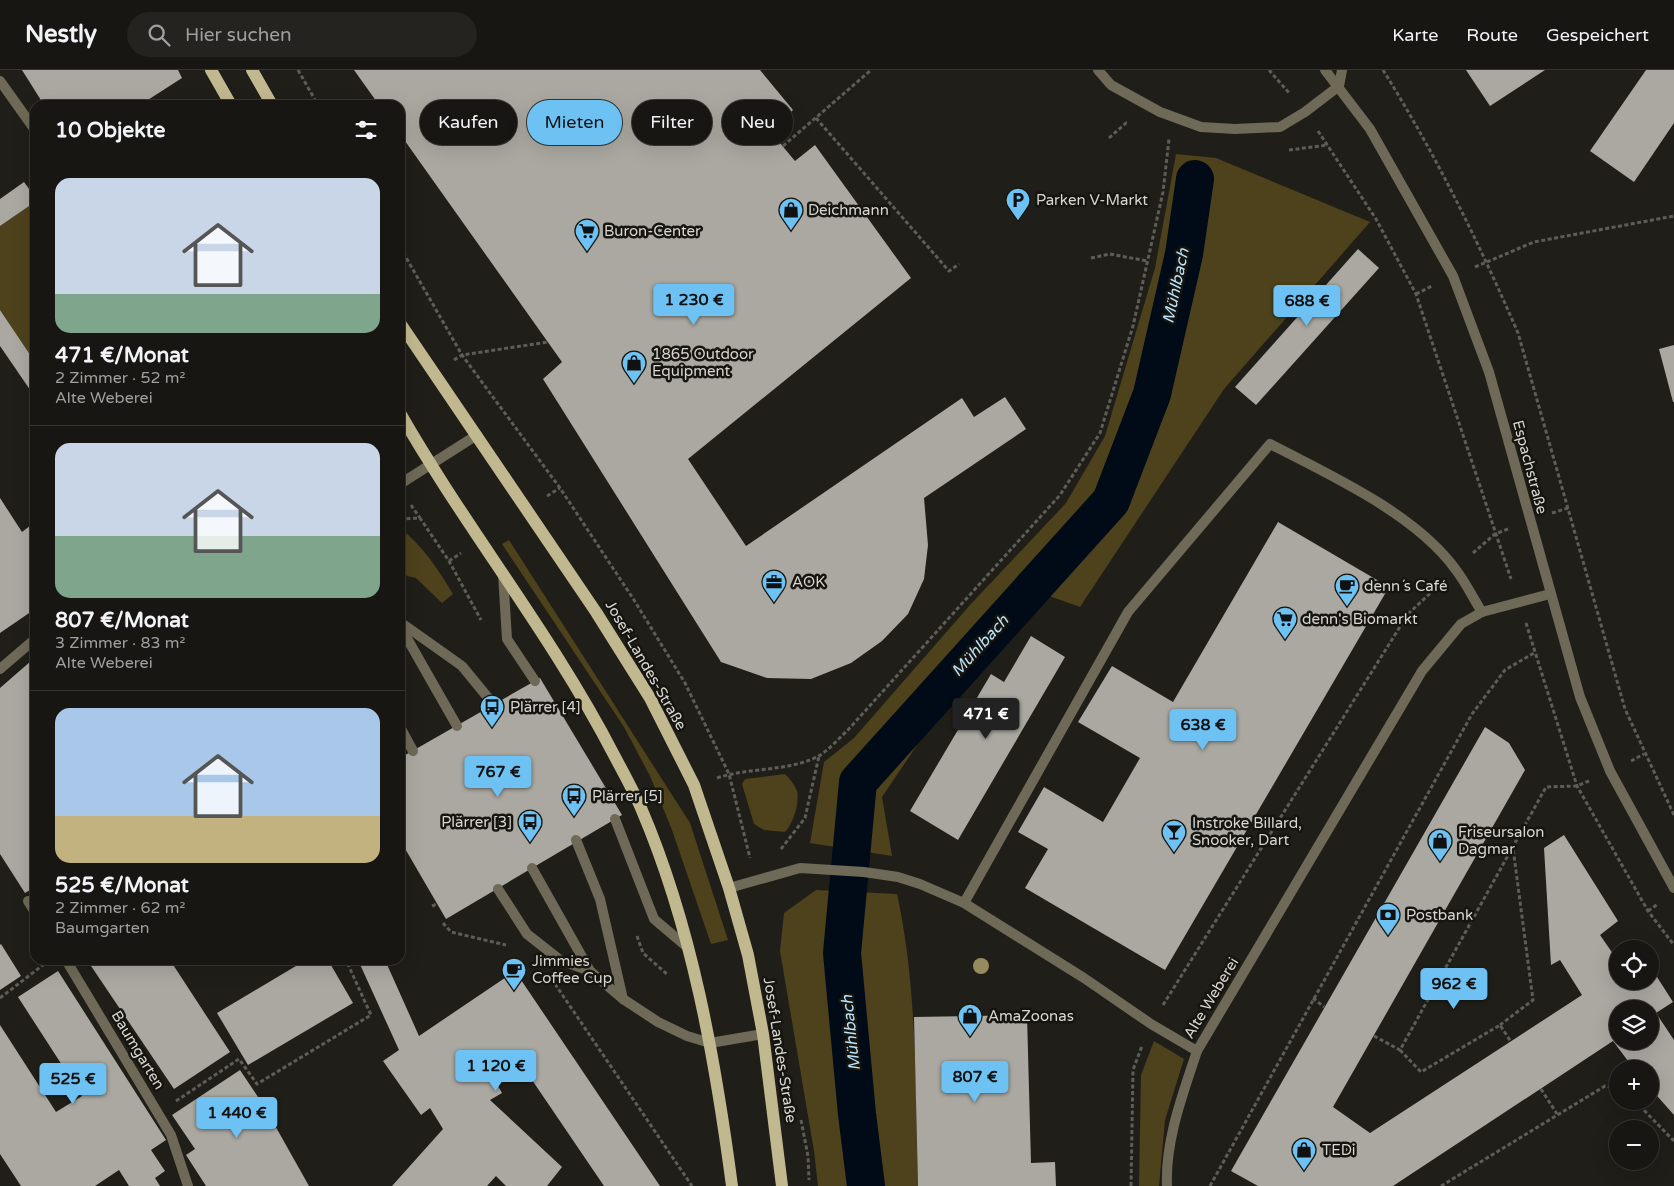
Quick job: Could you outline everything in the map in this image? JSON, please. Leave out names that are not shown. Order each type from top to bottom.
[{"type":"main road","points":[[211,70],[228,100]]},
{"type":"main road","points":[[252,70],[269,100]]},
{"type":"main road","name":"Josef-Landes-Straße","points":[[405,330],[543,531],[621,651],[650,698],[694,785],[748,955],[763,1034],[782,1186]]},
{"type":"main road","points":[[405,422],[430,465],[552,647],[595,720],[641,807],[676,903],[710,1042],[732,1186]]},
{"type":"street","points":[[1098,70],[1111,85],[1160,112],[1201,127],[1280,127],[1305,112],[1339,86],[1342,70]]},
{"type":"street","name":"Espachstraße","points":[[1325,70],[1370,129],[1453,276],[1489,372],[1580,697],[1610,772],[1674,888]]},
{"type":"street","points":[[0,81],[30,123]]},
{"type":"street","points":[[405,481],[478,435]]},
{"type":"street","points":[[964,903],[1128,612],[1270,444],[1344,482],[1410,524],[1455,569],[1482,612]]},
{"type":"street","points":[[503,574],[507,639],[535,681]]},
{"type":"street","name":"Alte Weberei","points":[[728,888],[800,868],[820,867],[898,877],[920,884],[964,903],[1084,978],[1151,1024],[1197,1051],[1422,671],[1461,624],[1482,612],[1550,594]]},
{"type":"street","points":[[405,626],[462,666],[494,705]]},
{"type":"street","points":[[405,635],[457,726]]},
{"type":"street","points":[[0,669],[30,643]]},
{"type":"street","points":[[405,736],[413,751]]},
{"type":"street","points":[[615,819],[654,919],[687,947]]},
{"type":"street","points":[[576,840],[600,899],[623,999]]},
{"type":"street","points":[[532,868],[590,971]]},
{"type":"street","points":[[498,889],[527,934],[560,960],[590,971],[623,999],[658,1022],[687,1036],[710,1042],[763,1034]]},
{"type":"street","name":"Baumgarten","points":[[69,965],[171,1135],[188,1186]]},
{"type":"street","points":[[1166,1186],[1175,1120],[1197,1051]]},
{"type":"path","points":[[298,70],[315,100]]},
{"type":"path","points":[[783,146],[871,70]]},
{"type":"path","points":[[1383,70],[1414,120],[1486,263],[1518,334],[1625,709],[1674,815]]},
{"type":"path","points":[[816,118],[949,271],[959,264]]},
{"type":"path","points":[[1109,138],[1126,123],[1133,126]]},
{"type":"path","points":[[1162,136],[1178,141]]},
{"type":"path","points":[[694,785],[730,774],[786,768],[819,756],[847,731],[1060,495],[1100,433],[1133,326],[1163,192],[1169,139]]},
{"type":"path","points":[[1131,1186],[1133,1070],[1151,1024],[1408,614],[1495,534],[1416,294],[1376,219],[1328,145],[1286,151]]},
{"type":"path","points":[[1416,294],[1453,276],[1534,242],[1674,216]]},
{"type":"path","points":[[1091,258],[1110,254],[1147,261]]},
{"type":"path","points":[[405,256],[462,355],[560,488],[634,600],[685,682],[730,774],[756,881]]},
{"type":"path","points":[[462,355],[548,342]]},
{"type":"path","points":[[405,519],[420,518],[449,561]]},
{"type":"path","points":[[1210,1186],[1312,998],[1472,714],[1505,670],[1534,653]]},
{"type":"path","points":[[756,881],[805,818],[819,756]]},
{"type":"path","points":[[1400,1050],[1546,788],[1577,786]]},
{"type":"path","points":[[1374,1036],[1400,1050],[1421,1072],[1500,1025],[1533,1000],[1513,846]]},
{"type":"path","points":[[432,906],[436,904]]},
{"type":"path","points":[[443,923],[451,932],[515,947]]},
{"type":"path","points":[[0,998],[43,965]]},
{"type":"path","points":[[158,1112],[239,1060],[257,1084],[371,1015],[348,965]]},
{"type":"path","points":[[550,976],[692,1186]]},
{"type":"path","points":[[1312,998],[1324,1007]]},
{"type":"path","points":[[1500,1025],[1511,1042]]},
{"type":"path","points":[[1441,1186],[1557,1114],[1605,1086],[1609,1087]]},
{"type":"path","points":[[1541,1089],[1557,1114]]},
{"type":"path","points":[[1644,1110],[1674,1141]]},
{"type":"shaded area","points":[[1176,154],[1216,158],[1370,222],[1224,389],[1080,607],[1038,592],[971,665],[882,797],[892,856],[810,843],[824,762],[854,738],[970,605],[1066,503],[1105,436],[1155,268]]},
{"type":"shaded area","points":[[30,205],[30,355],[0,310],[0,226]]},
{"type":"shaded area","points":[[405,532],[429,558],[453,594],[442,603],[416,578],[407,576],[405,573]]},
{"type":"shaded area","points":[[509,540],[690,823],[728,940],[711,944],[672,830],[650,776],[624,727],[502,544]]},
{"type":"shaded area","points":[[785,774],[792,782],[798,796],[793,818],[785,832],[764,830],[754,824],[742,784],[745,779]]},
{"type":"shaded area","points":[[816,890],[897,894],[909,966],[912,1003],[916,1076],[918,1186],[818,1186],[814,1151],[780,951],[784,913]]},
{"type":"shaded area","points":[[1154,1041],[1184,1059],[1165,1120],[1159,1186],[1139,1186],[1141,1075]]},
{"type":"building","points":[[22,70],[178,70],[182,78],[148,100],[41,100]]},
{"type":"building","points":[[354,70],[760,70],[785,100],[722,100],[722,145],[782,145],[795,161],[815,145],[911,278],[688,459],[746,546],[962,398],[974,417],[1005,397],[1026,429],[924,498],[928,545],[924,579],[908,614],[882,641],[851,663],[811,679],[767,678],[721,662],[543,379],[562,362],[405,141],[405,100],[375,100]]},
{"type":"building","points":[[1466,70],[1545,70],[1490,106]]},
{"type":"building","points":[[1646,70],[1674,70],[1674,123],[1634,182],[1590,151]]},
{"type":"building","points":[[24,182],[30,190],[30,205],[0,226],[0,199]]},
{"type":"building","points":[[1358,249],[1379,268],[1256,405],[1235,387]]},
{"type":"building","points":[[0,310],[30,355],[30,390],[0,346]]},
{"type":"building","points":[[1674,345],[1674,402],[1673,402],[1659,349]]},
{"type":"building","points":[[0,498],[22,532],[30,526],[30,612],[0,633]]},
{"type":"building","points":[[1278,522],[1389,587],[1165,970],[1025,888],[1048,849],[1018,832],[1044,787],[1103,822],[1140,758],[1078,722],[1112,666],[1173,702]]},
{"type":"building","points":[[1031,636],[1065,657],[958,840],[910,811],[991,674],[1004,682]]},
{"type":"building","points":[[30,662],[30,890],[25,893],[0,854],[0,688]]},
{"type":"building","points":[[540,678],[622,815],[446,919],[405,849],[405,755]]},
{"type":"building","points":[[1485,727],[1509,743],[1525,770],[1333,1107],[1370,1133],[1582,995],[1560,960],[1551,965],[1544,848],[1564,835],[1618,921],[1600,935],[1609,948],[1609,990],[1659,990],[1659,980],[1673,1002],[1659,1011],[1659,1000],[1609,1000],[1609,1044],[1393,1186],[1258,1186],[1231,1171]]},
{"type":"building","points":[[0,945],[21,976],[0,990]]},
{"type":"building","points":[[90,965],[173,965],[230,1052],[174,1089]]},
{"type":"building","points":[[298,965],[331,965],[353,1003],[248,1065],[217,1013]]},
{"type":"building","points":[[360,965],[387,965],[419,1036],[515,971],[660,1186],[604,1186],[513,1052],[488,1069],[502,1093],[490,1100],[562,1167],[547,1186],[506,1186],[496,1176],[487,1186],[392,1186],[443,1129],[430,1108],[421,1115],[383,1061],[399,1050]]},
{"type":"building","points":[[58,971],[166,1140],[151,1150],[165,1171],[155,1178],[160,1186],[129,1186],[119,1170],[95,1186],[21,1186],[0,1154],[0,1025],[56,1112],[82,1096],[18,997]]},
{"type":"building","points":[[1027,1015],[1031,1163],[1055,1162],[1056,1186],[918,1186],[914,1017]]},
{"type":"building","points":[[1659,1018],[1674,1040],[1674,1115],[1659,1098],[1659,1060],[1627,1060],[1620,1050],[1659,1050]]},
{"type":"building","points":[[240,1070],[264,1106],[309,1186],[206,1186],[186,1155],[195,1149],[172,1115]]},
{"type":"waterway","name":"Mühlbach","points":[[866,1186],[857,1114],[842,953],[858,782],[1111,501],[1152,394],[1184,254],[1195,179]]},
{"type":"place","name":"Parken V-Markt","points":[[1018,221]]},
{"type":"place","name":"Deichmann","points":[[791,231]]},
{"type":"place","name":"Buron-Center","points":[[587,252]]},
{"type":"place","name":"1865 Outdoor Equipment","points":[[634,384]]},
{"type":"place","name":"AOK","points":[[774,603]]},
{"type":"place","name":"denn´s Café","points":[[1347,607]]},
{"type":"place","name":"denn's Biomarkt","points":[[1285,640]]},
{"type":"place","name":"Plärrer [4]","points":[[492,728]]},
{"type":"place","name":"Plärrer [5]","points":[[574,817]]},
{"type":"place","name":"Plärrer [3]","points":[[530,843]]},
{"type":"place","name":"Instroke Billard, Snooker, Dart","points":[[1174,853]]},
{"type":"place","name":"Friseursalon Dagmar","points":[[1440,862]]},
{"type":"place","name":"Postbank","points":[[1388,936]]},
{"type":"place","name":"Jimmies Coffee Cup","points":[[514,991]]},
{"type":"place","name":"AmaZoonas","points":[[970,1037]]},
{"type":"place","name":"TEDi","points":[[1304,1171]]}]
